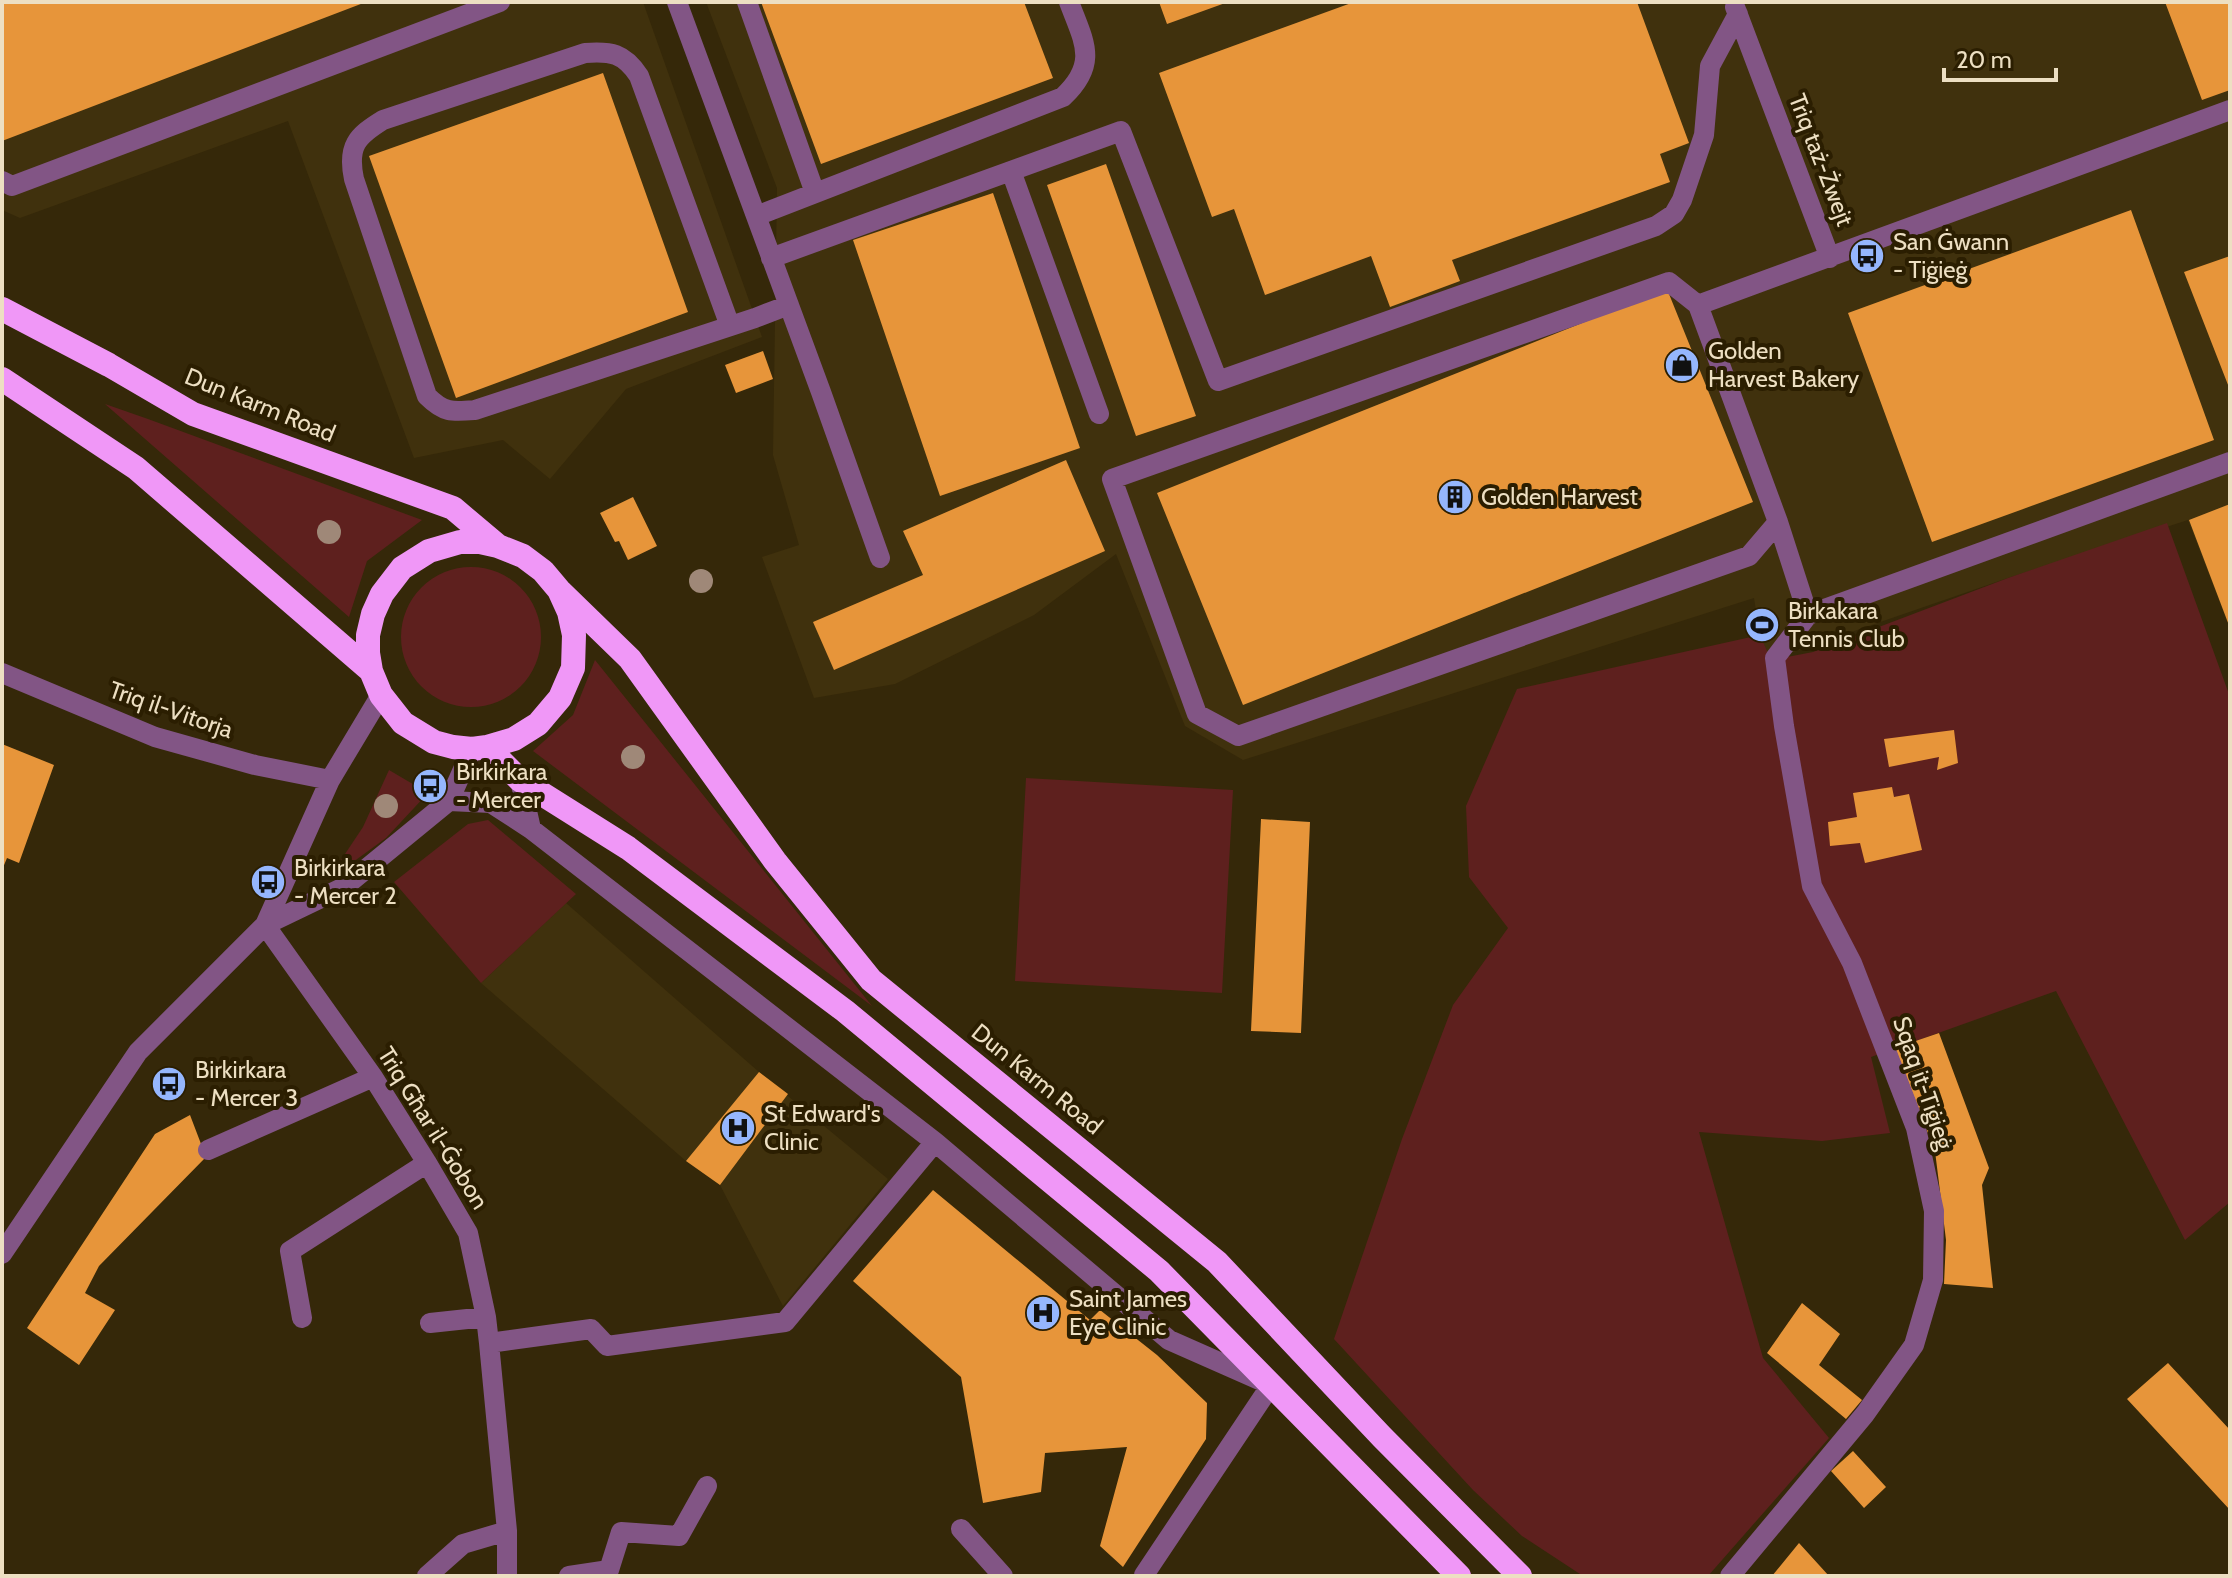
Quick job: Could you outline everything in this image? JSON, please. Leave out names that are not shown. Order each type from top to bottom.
[{"type":"highway","name":"Dun Karm Road","points":[[2,309],[109,365],[193,414],[453,508],[498,546]]},
{"type":"highway","name":"Dun Karm Road","points":[[3,382],[136,468],[371,671]]},
{"type":"highway","name":"Dun Karm Road","points":[[559,590],[569,612],[574,635],[573,668],[560,698],[538,724],[514,739],[479,748],[453,747],[434,742],[403,723],[381,695],[371,671],[368,635],[382,594],[402,568],[429,551],[460,542],[480,542],[523,556],[543,571],[630,659],[775,861],[871,980],[1217,1262],[1382,1437],[1520,1576]]},
{"type":"highway","points":[[479,748],[520,780],[628,848],[845,1011],[1159,1271],[1459,1576]]},
{"type":"street","points":[[2,181],[12,186],[500,2]]},
{"type":"street","points":[[677,2],[880,558]]},
{"type":"street","points":[[747,2],[815,193]]},
{"type":"street","points":[[756,216],[1063,97],[1076,84],[1084,66],[1086,47],[1069,2]]},
{"type":"street","points":[[771,258],[1121,131],[1218,381],[1656,226],[1674,214],[1682,200],[1704,135],[1710,66],[1736,8]]},
{"type":"street","name":"Triq taż-Żwejt","points":[[1698,305],[1830,258],[1736,8]]},
{"type":"street","points":[[730,326],[639,76],[630,63],[620,56],[604,51],[585,53],[383,120],[362,133],[354,148],[351,164],[354,179],[427,396],[438,407],[454,412],[475,410],[730,326],[789,305]]},
{"type":"street","points":[[1830,258],[2230,110]]},
{"type":"street","points":[[1011,171],[1099,414]]},
{"type":"street","points":[[1778,522],[1749,556],[1238,736],[1197,714],[1112,479],[1669,282],[1698,305],[1778,522],[1808,615],[2230,462]]},
{"type":"street","name":"Sqaq it-Tiġieġ","points":[[1730,1576],[1865,1414],[1914,1345],[1933,1280],[1934,1211],[1916,1128],[1852,963],[1812,886],[1775,658],[1808,615]]},
{"type":"street","name":"Triq il-Vitorja","points":[[2,673],[155,737],[255,765],[330,780]]},
{"type":"street","points":[[265,925],[330,780],[381,695]]},
{"type":"street","points":[[2,1254],[138,1052],[265,925],[344,887],[449,801],[479,748]]},
{"type":"street","points":[[520,780],[531,829]]},
{"type":"street","points":[[449,801],[491,803],[531,829],[935,1142],[1169,1340],[1271,1385],[1144,1575]]},
{"type":"street","name":"Triq Għar il-Ġobon","points":[[265,925],[373,1077],[468,1233],[489,1343],[507,1531],[507,1576]]},
{"type":"street","points":[[208,1150],[373,1077]]},
{"type":"street","points":[[489,1343],[591,1329],[607,1346],[785,1322],[935,1142]]},
{"type":"street","points":[[302,1318],[290,1251],[427,1163]]},
{"type":"street","points":[[430,1323],[486,1317]]},
{"type":"street","points":[[569,1576],[609,1570],[621,1532],[679,1536],[707,1486]]},
{"type":"street","points":[[961,1529],[1003,1576]]},
{"type":"street","points":[[427,1576],[463,1544],[507,1531]]},
{"type":"shaded area","points":[[2,2],[643,2],[762,337],[626,389],[550,479],[503,440],[414,458],[288,121],[20,218],[2,210]]},
{"type":"shaded area","points":[[706,2],[2230,2],[2230,629],[2188,520],[1770,660],[1760,635],[1754,598],[1243,760],[1185,726],[1116,554],[1034,615],[895,684],[814,698],[762,557],[799,545],[773,455],[777,188]]},
{"type":"shaded area","points":[[105,404],[422,520],[367,561],[349,617]]},
{"type":"shaded area","points":[[2167,523],[2230,697],[2230,1202],[2185,1240],[2056,991],[1871,1057],[1890,1133],[1822,1141],[1699,1132],[1763,1358],[1829,1438],[1708,1576],[1583,1576],[1522,1536],[1473,1490],[1334,1339],[1402,1139],[1453,1005],[1508,928],[1469,877],[1466,806],[1517,689],[1760,635],[1771,660],[1813,652],[2008,578]]},
{"type":"shaded area","points":[[471,567],[498,572],[520,588],[536,610],[541,637],[536,664],[520,686],[498,702],[471,707],[444,702],[422,686],[406,664],[401,637],[406,610],[422,588],[444,572]]},
{"type":"shaded area","points":[[595,660],[872,1006],[533,751],[573,715]]},
{"type":"shaded area","points":[[389,770],[428,793],[386,838],[327,881],[363,827]]},
{"type":"shaded area","points":[[1026,778],[1233,790],[1222,993],[1015,981]]},
{"type":"shaded area","points":[[488,820],[576,894],[481,983],[394,882],[468,824]]},
{"type":"shaded area","points":[[566,903],[759,1072],[888,1179],[783,1306],[720,1185],[686,1161],[481,983]]},
{"type":"building","points":[[2,2],[366,2],[2,141]]},
{"type":"building","points":[[761,2],[1024,2],[1053,78],[821,164]]},
{"type":"building","points":[[1159,2],[1228,2],[1167,24]]},
{"type":"building","points":[[1354,2],[1637,2],[1689,143],[1660,154],[1670,182],[1452,260],[1460,281],[1390,307],[1371,256],[1265,295],[1234,209],[1212,217],[1159,73]]},
{"type":"building","points":[[2165,2],[2230,2],[2230,90],[2202,100]]},
{"type":"building","points":[[603,73],[688,312],[456,398],[369,156]]},
{"type":"building","points":[[1106,164],[1196,416],[1136,436],[1047,185]]},
{"type":"building","points":[[993,193],[1080,448],[940,496],[853,240]]},
{"type":"building","points":[[2131,210],[2214,440],[1932,542],[1848,313]]},
{"type":"building","points":[[2230,256],[2230,390],[2184,272]]},
{"type":"building","name":"Golden Harvest","points":[[1667,289],[1753,502],[1243,705],[1157,493]]},
{"type":"building","points":[[763,351],[773,379],[736,393],[725,365]]},
{"type":"building","points":[[1066,460],[1105,551],[834,670],[813,622],[923,575],[903,531]]},
{"type":"building","points":[[633,497],[657,546],[628,560],[600,513]]},
{"type":"building","points":[[2230,504],[2230,628],[2189,520]]},
{"type":"building","points":[[1954,730],[1958,763],[1937,770],[1939,757],[1889,767],[1884,739]]},
{"type":"building","points":[[2,744],[54,765],[19,863],[7,858],[2,870]]},
{"type":"building","points":[[1892,787],[1894,797],[1909,794],[1922,850],[1865,863],[1860,843],[1830,846],[1828,822],[1857,817],[1853,793]]},
{"type":"building","points":[[1261,819],[1310,822],[1301,1033],[1251,1031]]},
{"type":"building","points":[[1939,1033],[1989,1168],[1982,1185],[1993,1288],[1944,1284],[1946,1240],[1935,1151],[1895,1048]]},
{"type":"building","name":"St Edward's Clinic","points":[[759,1072],[788,1094],[720,1185],[686,1161]]},
{"type":"building","points":[[190,1115],[206,1157],[99,1266],[85,1293],[115,1310],[79,1365],[27,1328],[155,1134]]},
{"type":"building","points":[[933,1190],[1090,1320],[1100,1310],[1157,1355],[1207,1403],[1206,1439],[1123,1567],[1100,1546],[1127,1447],[1045,1453],[1041,1492],[983,1503],[961,1377],[853,1281]]},
{"type":"building","points":[[1802,1303],[1840,1334],[1819,1365],[1862,1400],[1846,1419],[1767,1353]]},
{"type":"building","points":[[2168,1363],[2230,1430],[2230,1510],[2127,1399]]},
{"type":"building","points":[[1853,1451],[1886,1487],[1864,1508],[1831,1471]]},
{"type":"building","points":[[1799,1543],[1829,1576],[1772,1576]]},
{"type":"place","name":"San Ġwann - Tiġieġ","points":[[1867,256]]},
{"type":"place","name":"Golden Harvest Bakery","points":[[1682,365]]},
{"type":"place","name":"Golden Harvest","points":[[1455,497]]},
{"type":"place","name":"Birkakara Tennis Club","points":[[1762,625]]},
{"type":"place","name":"Birkirkara - Mercer","points":[[430,786]]},
{"type":"place","name":"Birkirkara - Mercer 2","points":[[268,882]]},
{"type":"place","name":"Birkirkara - Mercer 3","points":[[169,1084]]},
{"type":"place","name":"St Edward's Clinic","points":[[738,1128]]},
{"type":"place","name":"Saint James Eye Clinic","points":[[1043,1313]]}]
